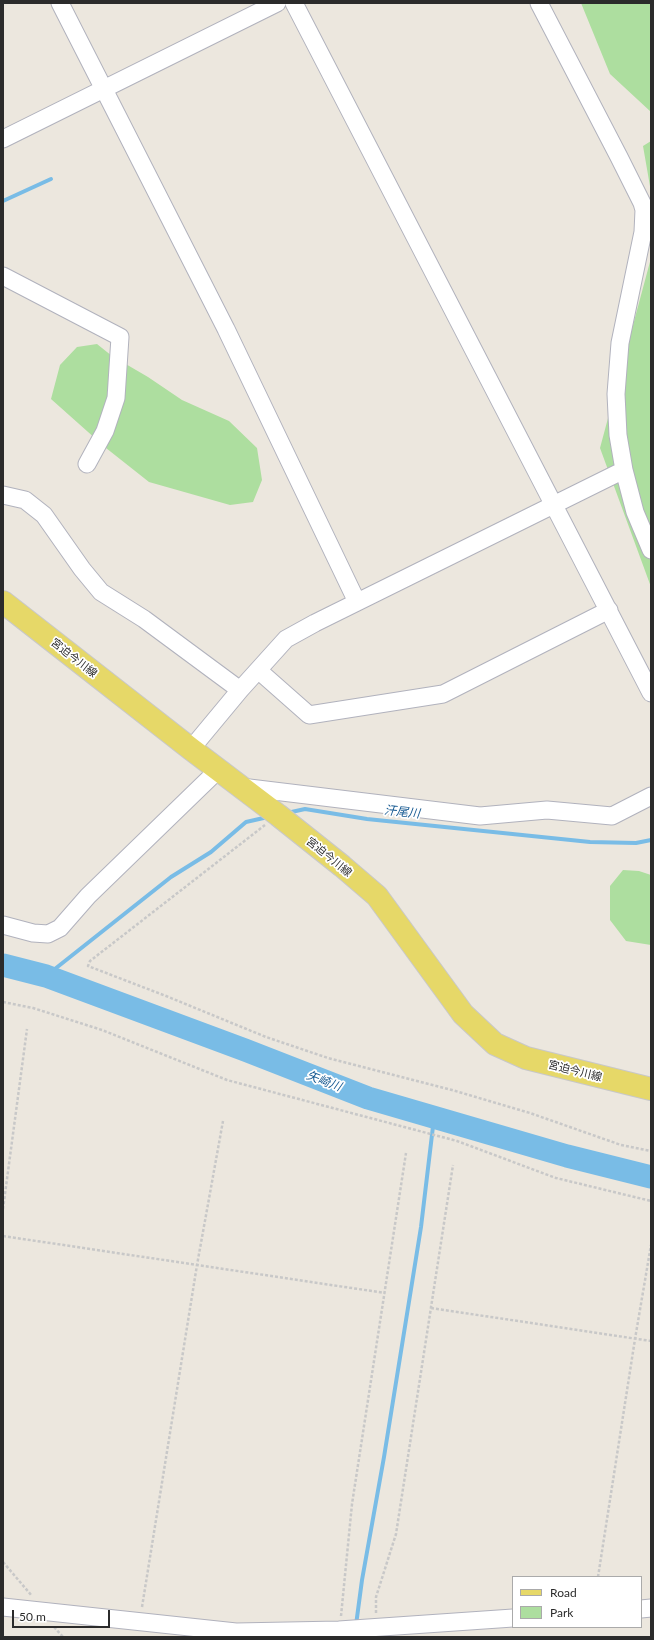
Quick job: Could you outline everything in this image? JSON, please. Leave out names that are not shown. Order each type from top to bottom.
[{"type":"main road","name":"宮迫今川線","points":[[3,602],[278,815],[377,896],[463,1014],[495,1044],[526,1058],[651,1089]]},
{"type":"street","points":[[60,3],[226,328],[357,602]]},
{"type":"street","points":[[3,139],[277,3]]},
{"type":"street","points":[[294,3],[651,693]]},
{"type":"street","points":[[539,3],[642,203],[644,210],[643,232],[620,343],[616,394],[618,435],[624,470],[635,512],[651,550]]},
{"type":"street","points":[[3,276],[120,337],[116,398],[105,431],[87,464]]},
{"type":"street","points":[[191,749],[240,690],[286,639],[357,602],[624,470]]},
{"type":"street","points":[[3,495],[25,500],[44,515],[82,569],[101,592],[144,619],[240,690]]},
{"type":"street","points":[[258,670],[309,715],[443,694],[608,610]]},
{"type":"street","points":[[3,925],[33,933],[48,934],[60,928],[88,896],[218,770]]},
{"type":"street","points":[[241,787],[480,816],[547,810],[612,816],[651,796]]},
{"type":"street","points":[[3,1607],[236,1632],[340,1634],[377,1628],[448,1630],[512,1618]]},
{"type":"path","points":[[278,815],[90,961],[88,966],[266,1037],[328,1058],[523,1111],[621,1146],[651,1151]]},
{"type":"path","points":[[3,1002],[33,1008],[102,1030],[227,1080],[457,1141],[556,1178],[651,1200]]},
{"type":"path","points":[[3,1209],[27,1029]]},
{"type":"path","points":[[139,1621],[197,1265],[223,1121]]},
{"type":"path","points":[[340,1634],[352,1504],[406,1153]]},
{"type":"path","points":[[377,1628],[376,1597],[396,1534],[453,1165]]},
{"type":"path","points":[[3,1236],[385,1293]]},
{"type":"path","points":[[598,1576],[651,1245]]},
{"type":"path","points":[[431,1308],[651,1341]]},
{"type":"path","points":[[3,1562],[46,1611]]},
{"type":"green space","points":[[581,3],[651,3],[651,112],[610,74]]},
{"type":"green space","points":[[651,141],[651,192],[643,146]]},
{"type":"green space","points":[[651,258],[651,587],[600,448]]},
{"type":"green space","points":[[97,344],[112,356],[148,377],[182,400],[229,421],[257,448],[262,480],[253,502],[230,505],[149,482],[106,448],[51,399],[60,365],[77,347]]},
{"type":"green space","points":[[623,870],[639,871],[651,875],[651,945],[626,941],[610,920],[610,886]]},
{"type":"waterway","points":[[3,201],[51,179]]},
{"type":"waterway","name":"汗尾川","points":[[287,813],[305,809],[367,819],[590,842],[636,843],[651,840]]},
{"type":"waterway","points":[[46,976],[171,877],[211,852],[246,822],[268,817]]},
{"type":"waterway","name":"矢崎川","points":[[3,965],[46,976],[245,1050],[368,1098],[567,1156],[651,1177]]},
{"type":"waterway","points":[[356,1625],[362,1580],[384,1457],[421,1227],[434,1118]]}]
